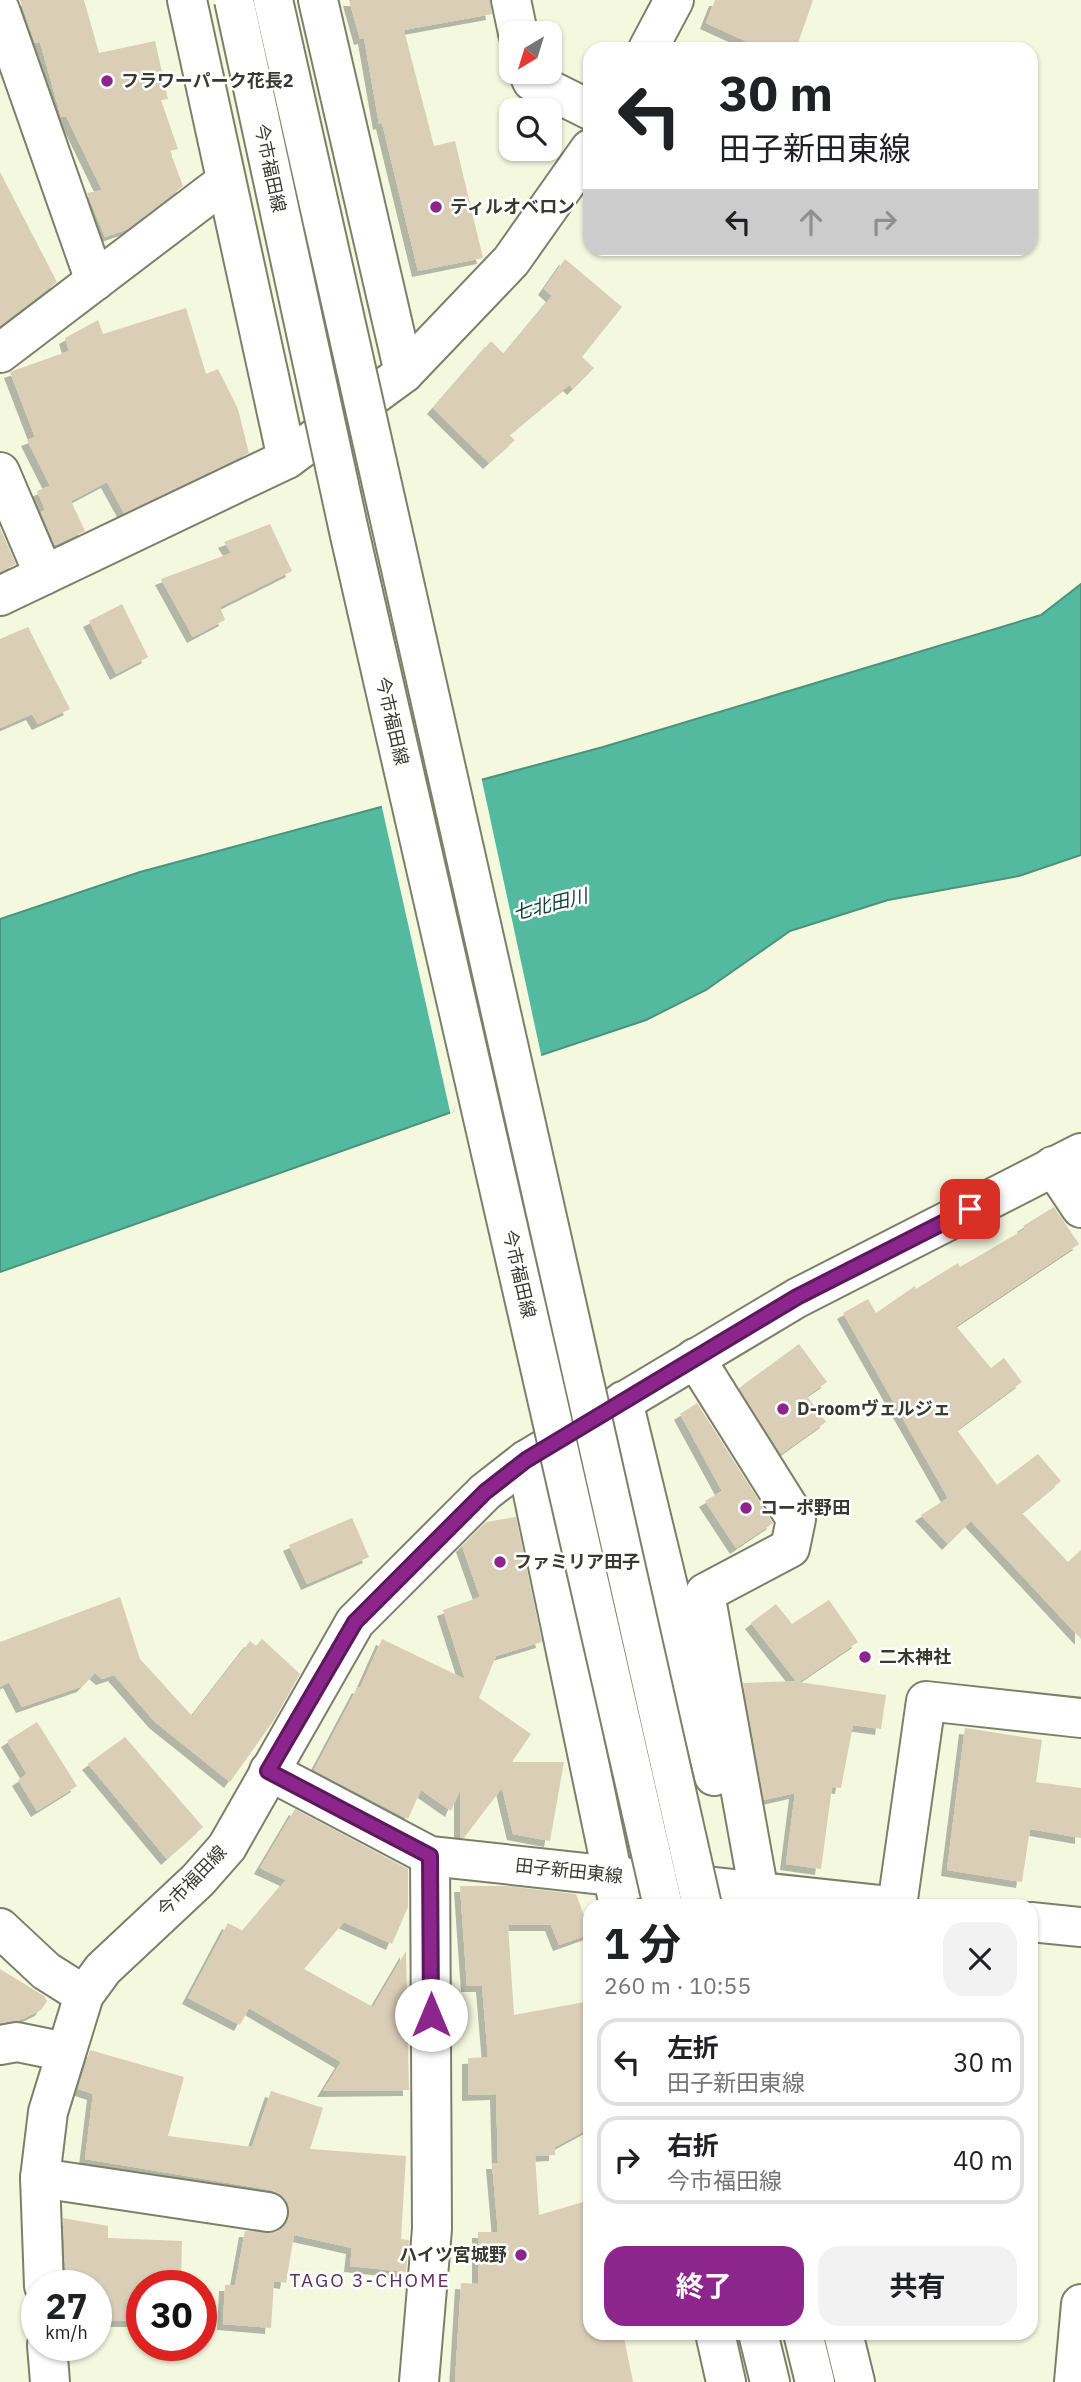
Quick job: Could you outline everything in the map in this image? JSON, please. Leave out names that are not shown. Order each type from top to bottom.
[{"type":"street","points":[[187,0],[287,459]]},
{"type":"street","name":"今市福田線","points":[[234,0],[349,531],[661,1899]]},
{"type":"street","points":[[273,0],[333,279],[700,1899]]},
{"type":"street","points":[[318,0],[404,373]]},
{"type":"street","points":[[511,0],[515,21]]},
{"type":"street","points":[[652,42],[674,0]]},
{"type":"street","points":[[0,10],[10,79],[95,281]]},
{"type":"street","points":[[540,84],[583,106]]},
{"type":"street","points":[[0,596],[287,459],[404,373],[511,261],[583,159]]},
{"type":"street","points":[[0,353],[225,182]]},
{"type":"street","points":[[0,472],[44,575]]},
{"type":"street","points":[[1067,1159],[1081,1208]]},
{"type":"street","name":"今市福田線","points":[[43,2270],[40,2178],[48,2112],[84,1995],[103,1969],[198,1880],[227,1847],[355,1622],[485,1492],[526,1460],[797,1297],[1067,1159]]},
{"type":"street","points":[[695,1358],[796,1519],[790,1548],[705,1593],[749,1897]]},
{"type":"street","points":[[623,1401],[749,1897]]},
{"type":"street","points":[[526,1460],[616,1891]]},
{"type":"street","points":[[898,1899],[926,1701],[1081,1718]]},
{"type":"street","name":"田子新田東線","points":[[268,1771],[430,1856],[616,1891],[780,1899]]},
{"type":"street","points":[[419,2382],[432,2228],[430,1856]]},
{"type":"street","points":[[1038,1923],[1081,1927]]},
{"type":"street","points":[[0,1928],[46,1971],[84,1995]]},
{"type":"street","points":[[0,2045],[17,2042],[66,2052]]},
{"type":"street","points":[[40,2178],[268,2212]]},
{"type":"street","points":[[1074,2382],[1081,2304]]},
{"type":"street","points":[[717,2340],[726,2382]]},
{"type":"street","points":[[760,2340],[769,2382]]},
{"type":"street","points":[[805,2340],[815,2382]]},
{"type":"street","points":[[846,2340],[855,2382]]},
{"type":"street","points":[[48,2361],[50,2382]]},
{"type":"water","name":"七北田川","points":[[1081,584],[1081,855],[1019,876],[888,900],[790,931],[706,990],[646,1020],[464,1081],[452,1112],[0,1272],[0,919],[140,872],[603,747],[1041,615]]},
{"type":"pier","points":[[481,776],[542,1059],[466,1083],[451,1116],[381,803]]},
{"type":"building","points":[[20,0],[84,0],[99,53],[155,41],[168,99],[161,100],[178,149],[170,151],[183,186],[128,229],[105,237],[87,193],[102,190],[66,116],[61,117],[40,42],[35,43]]},
{"type":"building","points":[[349,0],[490,0],[492,14],[404,30],[434,146],[455,141],[483,258],[418,271],[382,123],[379,124],[364,38],[360,39]]},
{"type":"building","points":[[715,0],[813,0],[798,42],[748,42],[706,23]]},
{"type":"building","points":[[0,172],[57,282],[0,326]]},
{"type":"building","points":[[565,259],[622,307],[582,357],[594,368],[573,389],[569,385],[509,435],[515,440],[489,463],[433,408],[491,341],[504,354],[552,296],[544,289]]},
{"type":"building","points":[[186,308],[206,374],[218,369],[238,409],[249,453],[124,513],[107,482],[71,501],[85,531],[55,545],[41,512],[45,510],[37,491],[50,486],[27,440],[35,437],[10,372],[69,351],[65,338],[98,320],[103,334]]},
{"type":"building","points":[[270,524],[292,571],[220,607],[225,620],[193,637],[161,579],[231,553],[224,542]]},
{"type":"building","points":[[0,528],[16,564],[0,572]]},
{"type":"building","points":[[122,604],[148,657],[116,674],[89,621]]},
{"type":"building","points":[[28,627],[70,709],[38,724],[32,714],[0,728],[0,639]]},
{"type":"building","points":[[1054,1207],[1079,1244],[956,1326],[991,1368],[1004,1358],[1022,1382],[957,1430],[997,1485],[1038,1454],[1061,1481],[1022,1513],[1068,1562],[1081,1550],[1081,1639],[971,1521],[948,1544],[921,1515],[948,1498],[843,1313],[868,1299],[876,1313],[915,1286],[916,1289],[958,1263],[960,1267],[1025,1229],[1023,1226]]},
{"type":"building","name":"D-roomヴェルジェ","points":[[799,1344],[827,1382],[807,1396],[826,1422],[781,1454],[739,1388]]},
{"type":"building","points":[[697,1403],[773,1523],[736,1548],[705,1501],[722,1491],[680,1414]]},
{"type":"building","points":[[516,1517],[542,1642],[496,1656],[479,1698],[531,1734],[512,1762],[564,1762],[550,1841],[513,1834],[502,1788],[464,1838],[460,1837],[460,1790],[451,1811],[421,1790],[408,1819],[314,1770],[358,1687],[360,1688],[382,1639],[465,1679],[443,1610],[480,1597],[462,1546],[486,1522]]},
{"type":"building","points":[[352,1518],[369,1557],[307,1584],[289,1545]]},
{"type":"building","points":[[120,1597],[140,1659],[192,1716],[250,1641],[256,1646],[262,1639],[300,1674],[274,1720],[230,1782],[155,1722],[114,1675],[102,1679],[95,1673],[83,1686],[22,1707],[9,1682],[0,1687],[0,1642]]},
{"type":"building","points":[[829,1600],[858,1642],[799,1682],[886,1695],[881,1729],[853,1725],[841,1788],[832,1787],[821,1869],[786,1864],[795,1793],[764,1800],[743,1683],[796,1681],[751,1623],[776,1604],[792,1624]]},
{"type":"building","points":[[37,1722],[77,1786],[37,1811],[18,1780],[27,1774],[7,1741]]},
{"type":"building","points":[[965,1728],[1042,1740],[1036,1782],[1081,1788],[1081,1838],[1030,1829],[1022,1882],[947,1870]]},
{"type":"building","points":[[125,1737],[203,1827],[167,1859],[88,1764]]},
{"type":"building","points":[[295,1809],[408,1869],[408,1907],[392,1944],[344,1922],[304,1969],[373,2007],[406,1951],[409,2090],[323,2091],[341,2062],[249,2008],[240,2025],[188,1998],[228,1923],[243,1931],[286,1880],[260,1868]]},
{"type":"building","points":[[460,1886],[506,1886],[576,1894],[583,1912],[583,1936],[559,1945],[551,1925],[508,1925],[514,2015],[583,2002],[583,2132],[555,2147],[555,2155],[535,2156],[539,2215],[583,2202],[583,2340],[624,2340],[633,2382],[455,2382],[461,2283],[478,2284],[478,2232],[498,2232],[492,2163],[498,2163],[496,2094],[468,2095],[468,2058],[488,2057],[482,1986],[467,1986]]},
{"type":"building","points":[[0,1969],[44,1996],[47,2001],[41,2010],[20,2020],[0,2023]]},
{"type":"building","points":[[90,2050],[184,2077],[168,2136],[252,2147],[271,2091],[323,2108],[310,2149],[406,2156],[401,2239],[409,2240],[406,2272],[350,2266],[352,2248],[294,2235],[286,2283],[274,2281],[271,2328],[223,2324],[225,2285],[235,2285],[245,2231],[277,2232],[285,2226],[289,2216],[288,2203],[281,2195],[271,2190],[85,2159],[93,2094],[78,2089]]},
{"type":"building","points":[[63,2218],[108,2226],[108,2238],[182,2241],[181,2270],[126,2270],[126,2321],[112,2321],[112,2270],[65,2270]]},
{"type":"place","name":"フラワーパーク花長2","points":[[107,81]]},
{"type":"place","name":"ティルオベロン","points":[[436,207]]},
{"type":"place","name":"D-roomヴェルジェ","points":[[783,1409]]},
{"type":"place","name":"コーポ野田","points":[[746,1508]]},
{"type":"place","name":"ファミリア田子","points":[[500,1562]]},
{"type":"place","name":"二木神社","points":[[865,1657]]},
{"type":"place","name":"ハイツ宮城野","points":[[521,2255]]},
{"type":"district","name":"TAGO 3-CHOME","points":[[370,2280]]},
{"type":"route","points":[[431,2015],[430,1856],[268,1771],[355,1622],[485,1492],[526,1460],[797,1297],[970,1209]]}]
